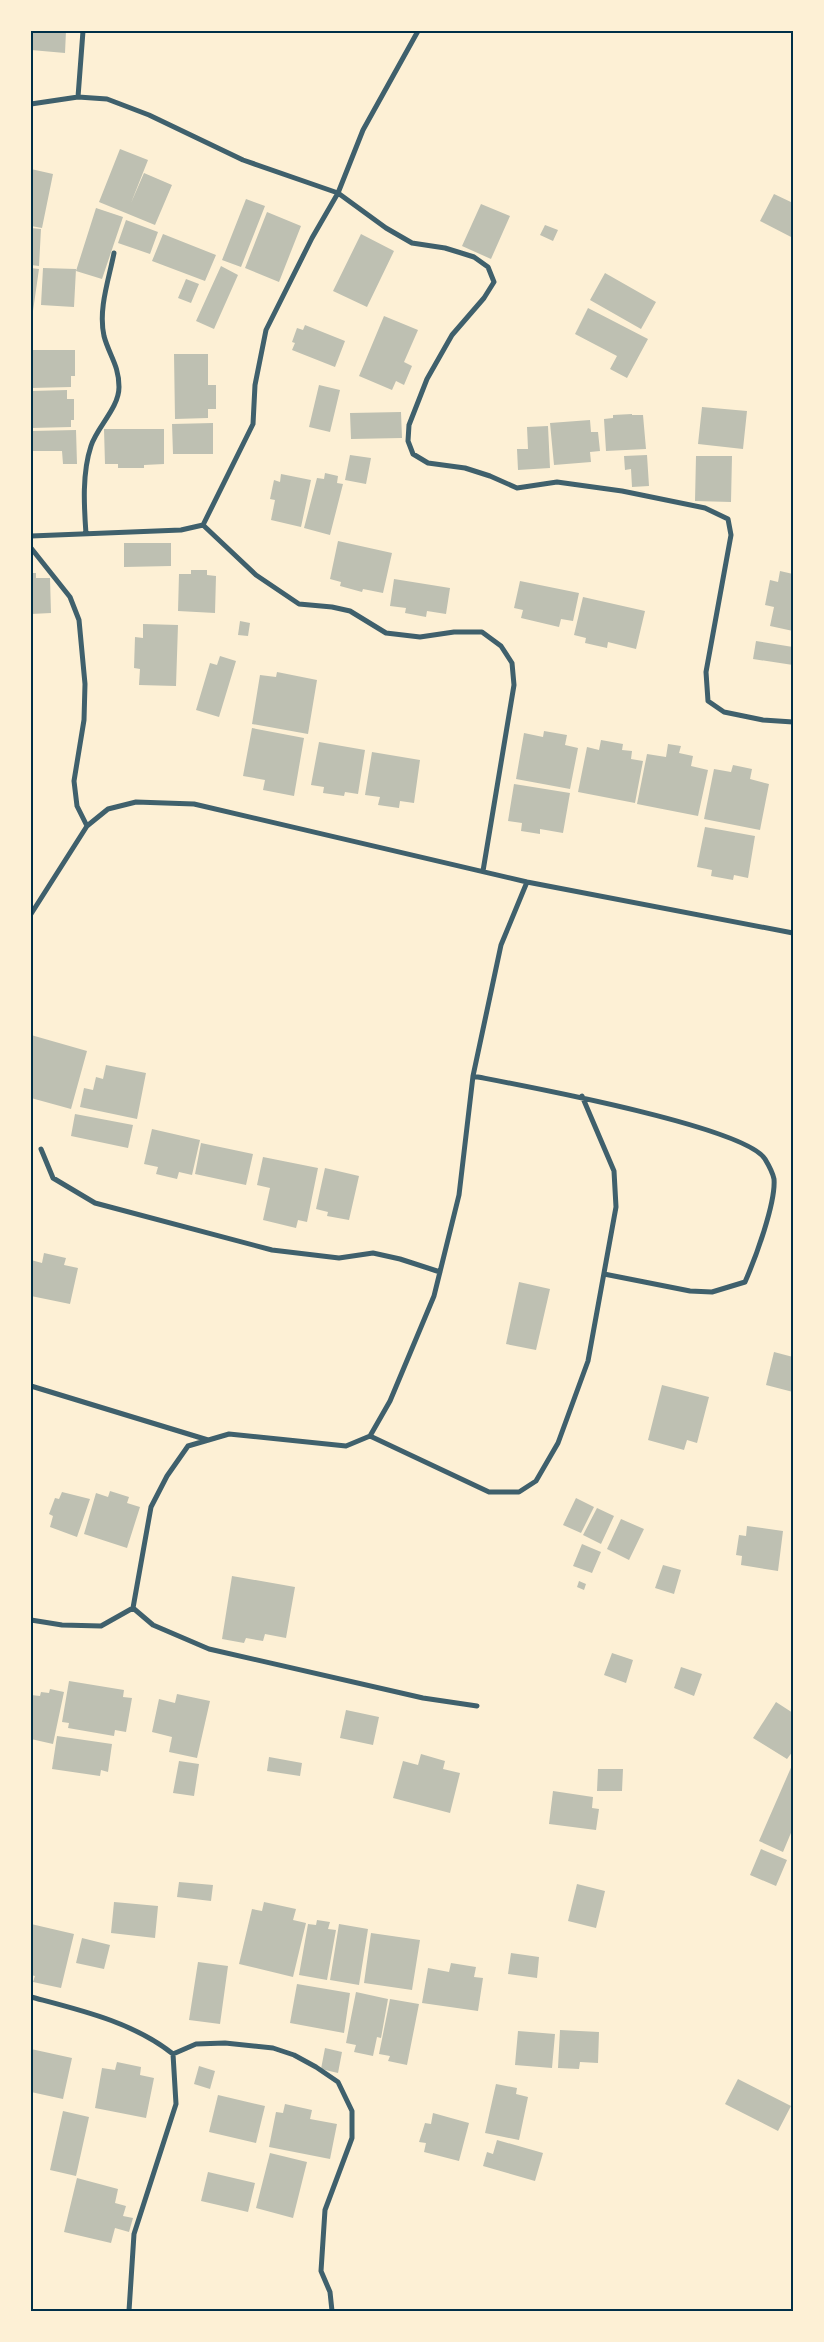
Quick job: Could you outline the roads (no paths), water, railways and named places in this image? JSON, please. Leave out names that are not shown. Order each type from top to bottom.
[{"type":"street","points":[[78,97],[83,31]]},
{"type":"street","points":[[203,525],[253,424],[255,385],[266,330],[312,238],[338,194],[363,130],[418,31]]},
{"type":"street","points":[[31,104],[78,97],[107,99],[149,115],[243,160],[338,194],[386,228],[412,243],[445,248],[474,257],[488,267],[494,282],[484,298],[452,336],[427,380],[409,425],[408,441],[413,454],[428,463],[464,468],[490,476],[517,488],[557,482],[622,491],[705,508],[728,519],[731,535],[706,672],[708,701],[724,712],[763,720],[793,722]]},
{"type":"street","points":[[86,534],[83,504],[91,445],[119,390],[116,364],[104,337],[103,310],[114,253]]},
{"type":"street","points":[[31,536],[181,530],[203,525]]},
{"type":"street","points":[[203,525],[256,574],[298,604],[332,606],[350,611],[386,633],[420,637],[454,632],[482,632],[501,646],[512,663],[514,685],[482,871]]},
{"type":"street","points":[[31,548],[70,598],[78,620],[85,684],[84,720],[74,781],[77,806],[87,826]]},
{"type":"street","points":[[31,914],[87,826],[108,809],[136,802],[194,804],[527,882],[793,934]]},
{"type":"street","points":[[133,1608],[151,1507],[166,1476],[188,1446],[229,1434],[346,1446],[370,1436],[390,1401],[434,1296],[459,1195],[474,1076],[501,944],[527,882]]},
{"type":"street","points":[[474,1076],[582,1096],[717,1133],[750,1147],[764,1157],[774,1179],[770,1208],[745,1282],[735,1286],[704,1292],[604,1274]]},
{"type":"street","points":[[370,1436],[489,1492],[518,1492],[536,1481],[558,1443],[588,1361],[616,1208],[614,1171],[582,1096]]},
{"type":"street","points":[[41,1149],[53,1178],[95,1203],[272,1250],[340,1258],[373,1253],[400,1259],[440,1272]]},
{"type":"street","points":[[31,1386],[208,1440]]},
{"type":"street","points":[[31,1620],[62,1625],[101,1626],[133,1608]]},
{"type":"street","points":[[133,1608],[154,1625],[209,1649],[422,1698],[477,1706]]},
{"type":"street","points":[[31,1997],[98,2015],[160,2044],[173,2054],[176,2104],[134,2234],[129,2311]]},
{"type":"street","points":[[173,2054],[196,2044],[225,2043],[273,2048],[294,2055],[338,2082],[352,2111],[352,2138],[325,2210],[321,2271],[330,2292],[332,2311]]}]
